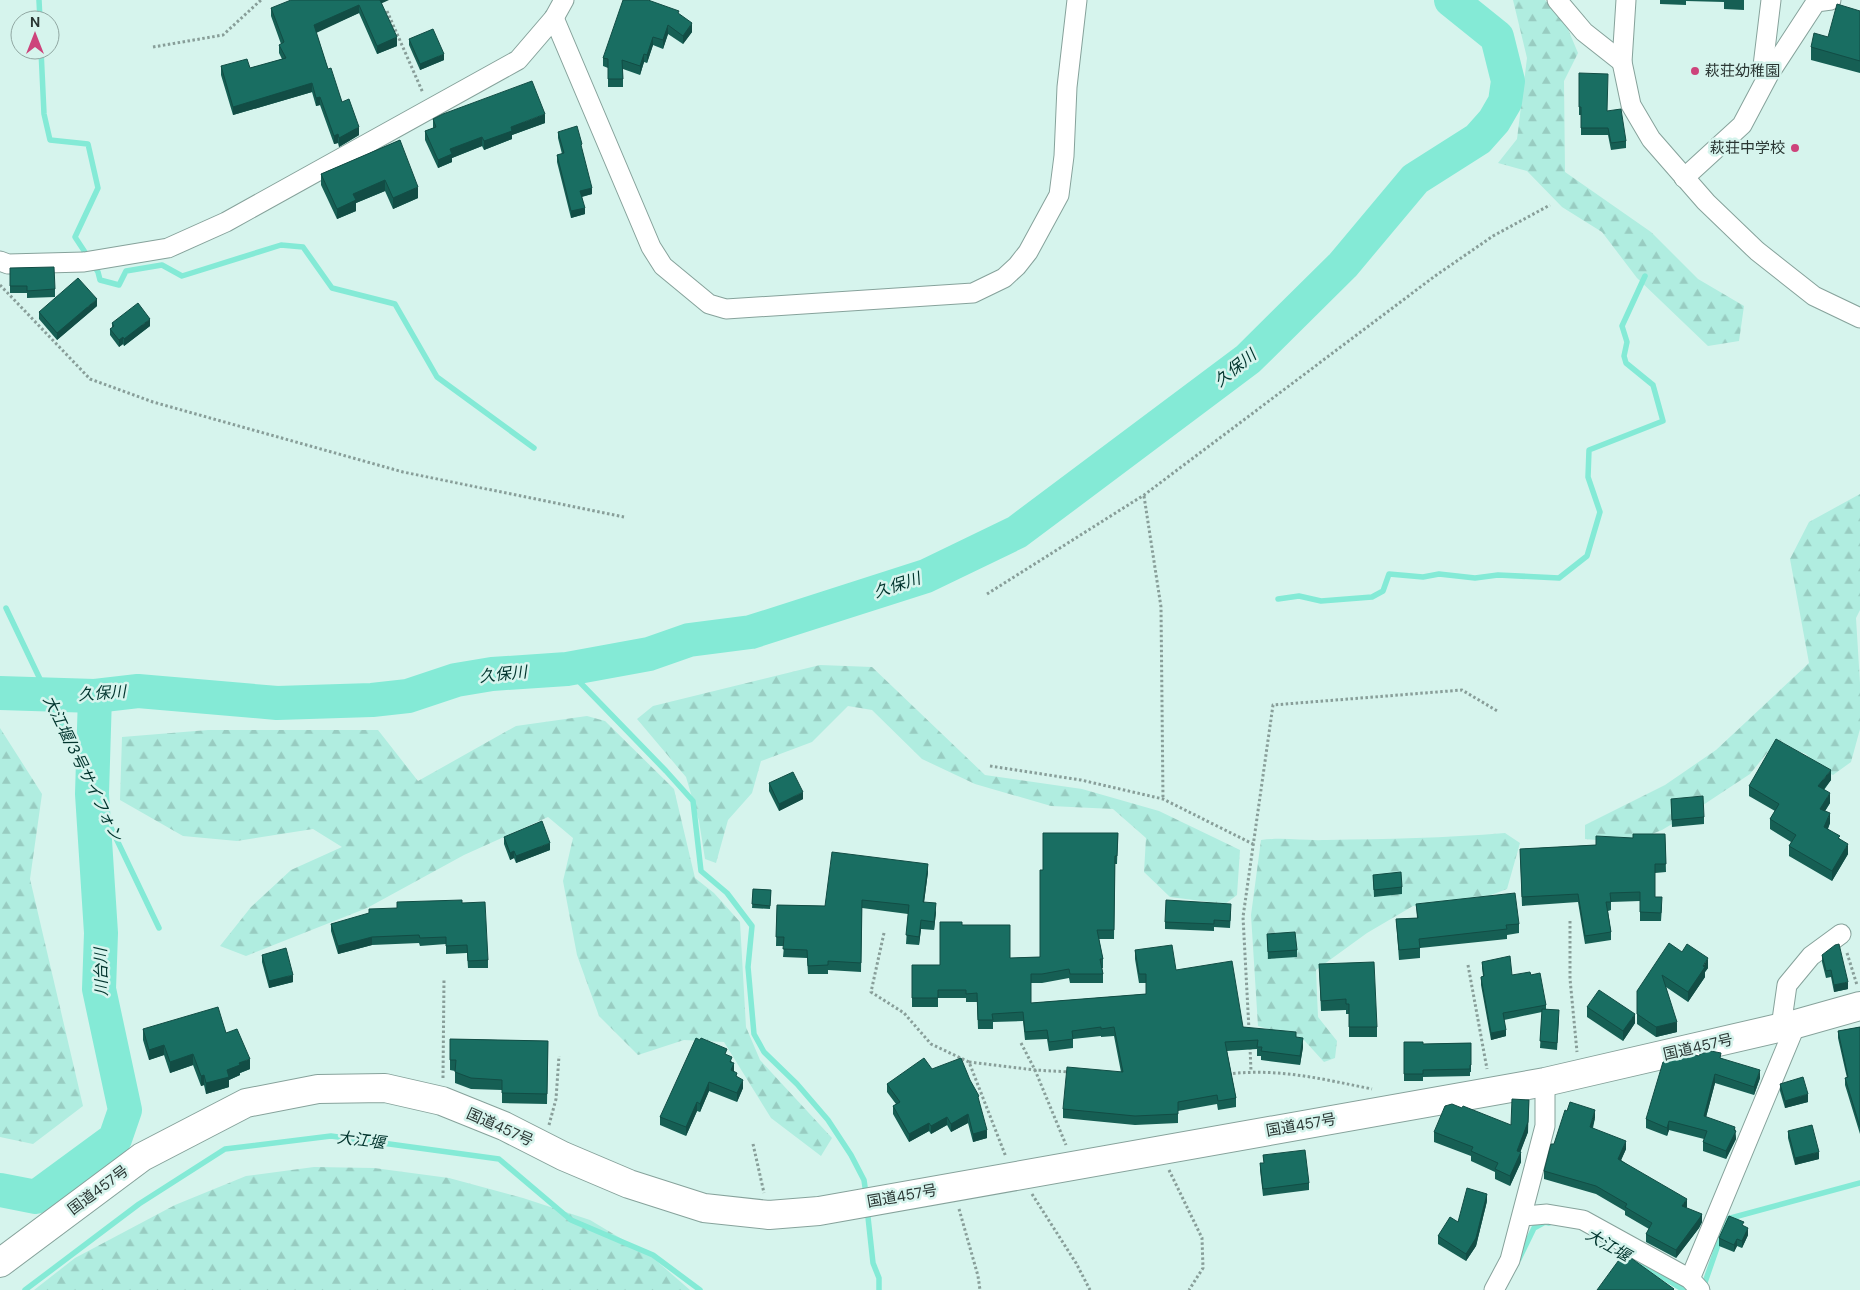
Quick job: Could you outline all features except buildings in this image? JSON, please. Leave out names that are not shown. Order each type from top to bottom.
[{"type":"highway","name":"国道457号","points":[[0,1263],[142,1157],[246,1102],[318,1089],[385,1088],[442,1101],[504,1126],[563,1156],[629,1184],[704,1208],[769,1215],[819,1211],[1546,1082],[1789,1025],[1859,997]]},
{"type":"street","points":[[0,261],[8,264],[84,262],[168,248],[226,222],[518,60],[554,18],[564,0]]},
{"type":"street","points":[[554,18],[651,247],[664,266],[709,304],[726,309],[974,292],[1004,278],[1028,252],[1059,195],[1064,156],[1067,86],[1077,0]]},
{"type":"street","points":[[1557,0],[1584,32],[1622,62]]},
{"type":"street","points":[[1626,0],[1622,62],[1631,105],[1651,139],[1684,178],[1771,262],[1814,296],[1860,318]]},
{"type":"street","points":[[1769,74],[1763,66],[1771,0]]},
{"type":"street","points":[[1684,178],[1742,124],[1769,74],[1816,2],[1831,0]]},
{"type":"street","points":[[1522,1216],[1547,1214],[1583,1220],[1695,1285],[1789,1025],[1787,986],[1811,956],[1841,934]]},
{"type":"street","points":[[1494,1290],[1510,1260],[1545,1126],[1546,1082]]},
{"type":"path","points":[[153,47],[223,35],[261,0]]},
{"type":"path","points":[[387,12],[430,110]]},
{"type":"path","points":[[987,594],[1144,495],[1435,276],[1493,236],[1550,205]]},
{"type":"path","points":[[0,285],[90,379],[153,402],[403,472],[624,517]]},
{"type":"path","points":[[1144,495],[1161,607],[1163,799]]},
{"type":"path","points":[[1249,1032],[1243,917],[1273,705],[1462,690],[1499,712]]},
{"type":"path","points":[[990,766],[1081,780],[1163,799],[1253,844]]},
{"type":"path","points":[[1570,921],[1570,979],[1579,1075]]},
{"type":"path","points":[[884,933],[872,992],[904,1013],[931,1044],[969,1062],[1079,1073]]},
{"type":"path","points":[[1841,934],[1859,997]]},
{"type":"path","points":[[1468,965],[1491,1092]]},
{"type":"path","points":[[442,1101],[444,978]]},
{"type":"path","points":[[1249,1042],[1251,1071]]},
{"type":"path","points":[[1020,1043],[1035,1070],[1074,1165]]},
{"type":"path","points":[[547,1134],[556,1099],[559,1056]]},
{"type":"path","points":[[969,1062],[1016,1175],[1076,1263],[1090,1290]]},
{"type":"path","points":[[1223,1074],[1251,1071],[1290,1072],[1377,1090]]},
{"type":"path","points":[[753,1144],[769,1215]]},
{"type":"path","points":[[1160,1150],[1202,1238],[1203,1268],[1189,1290]]},
{"type":"path","points":[[953,1186],[978,1276],[980,1290]]},
{"type":"green space","points":[[1513,0],[1545,0],[1565,22],[1578,53],[1564,81],[1565,172],[1651,232],[1698,279],[1744,306],[1739,341],[1708,346],[1637,278],[1602,232],[1562,207],[1527,171],[1498,163],[1517,139],[1527,58]]},
{"type":"green space","points":[[1860,494],[1860,610],[1856,618],[1860,683],[1860,729],[1851,762],[1833,775],[1821,770],[1806,754],[1775,743],[1750,774],[1662,830],[1629,843],[1585,839],[1585,825],[1665,785],[1716,750],[1809,663],[1790,559],[1809,522]]},
{"type":"green space","points":[[820,665],[872,667],[985,775],[1082,789],[1159,811],[1240,850],[1237,895],[1225,904],[1170,897],[1144,872],[1146,838],[1113,809],[1051,806],[975,784],[922,759],[872,710],[848,706],[812,742],[761,761],[752,793],[728,820],[716,863],[705,859],[699,821],[686,777],[637,719],[653,706]]},
{"type":"green space","points":[[587,716],[605,721],[674,789],[695,878],[714,893],[740,922],[746,1027],[760,1060],[832,1138],[821,1156],[771,1118],[724,1042],[684,1040],[638,1055],[599,1016],[577,955],[563,881],[573,838],[548,817],[464,855],[367,908],[246,956],[220,946],[251,907],[291,870],[342,847],[313,829],[237,841],[183,836],[120,800],[122,737],[208,730],[378,730],[418,781],[516,726]]},
{"type":"green space","points":[[0,728],[42,794],[30,879],[83,1106],[33,1144],[0,1137]]},
{"type":"green space","points":[[1505,833],[1520,843],[1507,889],[1475,901],[1413,906],[1367,933],[1316,970],[1318,1017],[1337,1041],[1335,1058],[1324,1062],[1304,1040],[1258,1026],[1251,915],[1261,840],[1393,839]]},
{"type":"green space","points":[[314,1167],[374,1168],[449,1178],[523,1198],[590,1220],[652,1257],[690,1290],[34,1290],[75,1258],[175,1205],[246,1176]]},
{"type":"waterway","points":[[39,0],[40,10]]},
{"type":"waterway","name":"久保川","points":[[0,693],[95,696],[138,691],[277,703],[372,700],[408,696],[456,680],[492,674],[567,669],[649,654],[689,640],[751,632],[926,576],[1017,532],[1248,359],[1343,265],[1415,179],[1478,139],[1494,121],[1505,102],[1508,81],[1497,37],[1451,0]]},
{"type":"waterway","points":[[41,60],[44,114],[50,140],[88,144],[98,188],[75,237],[98,272],[100,280],[119,285],[126,271],[162,265],[182,276],[281,245],[303,247],[332,288],[395,304],[437,377],[534,448]]},
{"type":"waterway","points":[[1278,599],[1299,596],[1321,601],[1372,597],[1383,591],[1389,574],[1423,577],[1439,574],[1475,578],[1498,575],[1559,578],[1587,556],[1600,512],[1588,477],[1589,450],[1663,421],[1653,385],[1626,363],[1624,356],[1627,342],[1622,326],[1645,276]]},
{"type":"waterway","name":"大江堰/3号サイフォン","points":[[6,608],[159,928]]},
{"type":"waterway","points":[[567,669],[693,801],[701,871],[727,893],[752,926],[748,967],[754,1034],[764,1052],[797,1084],[828,1120],[851,1155],[864,1180],[866,1194]]},
{"type":"waterway","name":"川台川","points":[[0,1190],[36,1197],[115,1139],[125,1110],[99,989],[101,933],[92,794],[95,696]]},
{"type":"waterway","name":"大江堰","points":[[25,1290],[139,1204],[225,1149],[331,1136],[499,1159],[571,1220],[653,1255],[700,1290]]},
{"type":"waterway","points":[[1703,1288],[1727,1219],[1860,1183]]},
{"type":"waterway","points":[[867,1208],[873,1263],[879,1278],[879,1290]]},
{"type":"waterway","name":"大江堰","points":[[1519,1259],[1534,1228],[1545,1222],[1549,1223]]},
{"type":"waterway","name":"大江堰","points":[[1623,1253],[1684,1290]]},
{"type":"place","name":"萩荘幼稚園","points":[[1695,71]]},
{"type":"place","name":"萩荘中学校","points":[[1795,148]]}]
